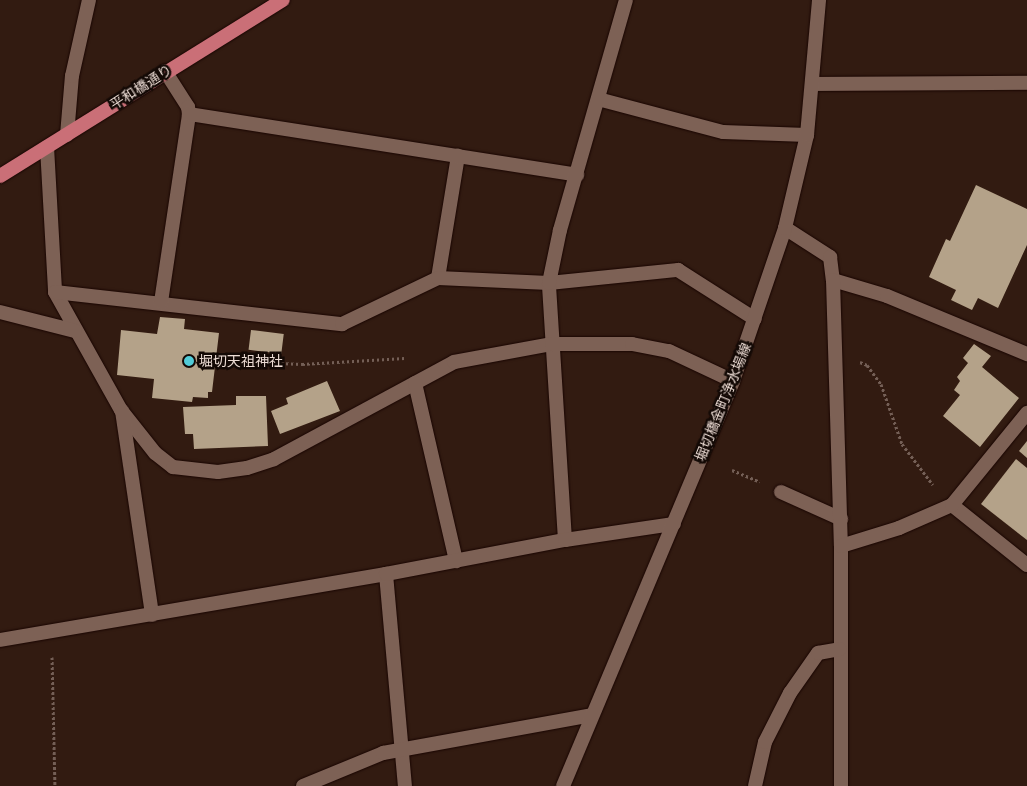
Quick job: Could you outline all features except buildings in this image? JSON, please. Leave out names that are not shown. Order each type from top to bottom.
[{"type":"main road","name":"平和橋通り","points":[[0,176],[165,71],[283,0]]},
{"type":"street","points":[[67,135],[72,76],[89,0]]},
{"type":"street","points":[[565,540],[552,344],[550,283],[560,230],[626,0]]},
{"type":"street","name":"堀切橋金町浄水場線","points":[[563,786],[733,381],[785,228],[807,135],[814,84],[819,0]]},
{"type":"street","points":[[161,302],[189,114],[188,107],[165,71]]},
{"type":"street","points":[[814,84],[1027,82]]},
{"type":"street","points":[[598,99],[723,132],[807,135]]},
{"type":"street","points":[[189,114],[577,175]]},
{"type":"street","points":[[47,147],[55,292],[75,331],[121,410],[155,453],[174,467],[218,472],[248,468],[274,459],[454,362],[552,344],[632,344],[669,351],[733,381]]},
{"type":"street","points":[[438,278],[458,156]]},
{"type":"street","points":[[785,228],[830,257],[833,280],[841,519],[841,786]]},
{"type":"street","points":[[55,292],[161,302],[342,324],[438,278],[550,283],[678,270],[755,318]]},
{"type":"street","points":[[833,280],[887,296],[1027,354]]},
{"type":"street","points":[[0,312],[75,331]]},
{"type":"street","points":[[415,383],[456,561]]},
{"type":"street","points":[[121,410],[152,615]]},
{"type":"street","points":[[841,546],[899,528],[952,504],[1027,413]]},
{"type":"street","points":[[781,492],[841,519]]},
{"type":"street","points":[[952,504],[1027,565]]},
{"type":"street","points":[[0,640],[386,574],[565,540],[674,524]]},
{"type":"street","points":[[386,574],[406,786]]},
{"type":"street","points":[[755,786],[765,742],[790,693],[818,653],[840,649]]},
{"type":"street","points":[[303,786],[383,754],[592,715]]},
{"type":"path","points":[[836,352],[867,365],[881,384],[902,444],[934,487],[952,504]]},
{"type":"path","points":[[231,361],[302,364],[424,357],[454,362]]},
{"type":"path","points":[[51,632],[55,786]]},
{"type":"place","name":"堀切天祖神社","points":[[189,361]]}]
